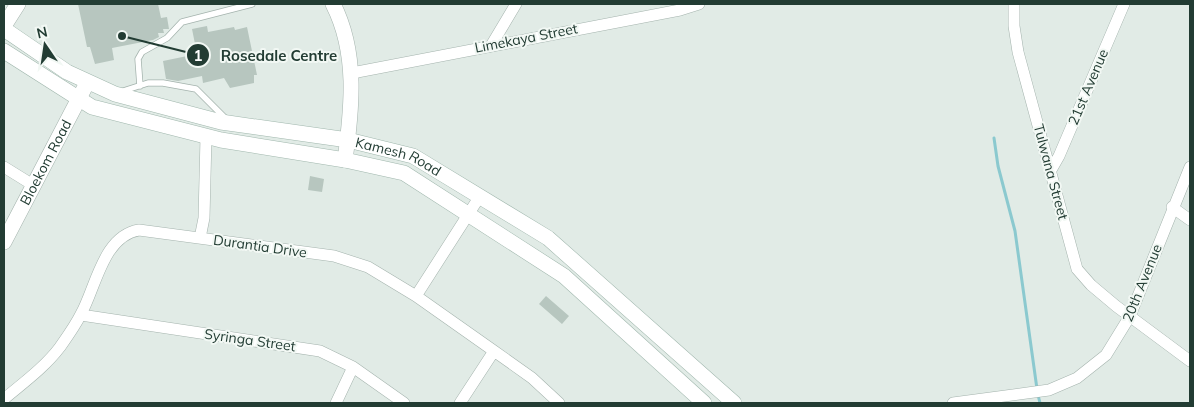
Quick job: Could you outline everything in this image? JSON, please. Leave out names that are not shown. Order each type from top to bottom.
[{"type":"main road","points":[[4,27],[18,4]]},
{"type":"main road","points":[[334,4],[348,46],[352,73],[345,160]]},
{"type":"main road","name":"Kamesh Road","points":[[4,27],[87,83],[115,94],[231,124],[348,140],[413,156],[548,238],[734,403]]},
{"type":"main road","name":"Kamesh Road","points":[[4,51],[78,100],[92,107],[206,137],[345,160],[404,173],[564,276],[704,403]]},
{"type":"main road","name":"Bloekom Road","points":[[4,242],[87,83]]},
{"type":"street","name":"Limekaya Street","points":[[352,73],[492,44],[664,13],[699,4]]},
{"type":"street","name":"Tulwana Street","points":[[1014,4],[1014,26],[1018,52],[1077,270],[1091,285],[1190,361]]},
{"type":"street","name":"21st Avenue","points":[[1051,170],[1060,156],[1124,4]]},
{"type":"street","points":[[492,44],[510,6]]},
{"type":"street","points":[[200,238],[204,218],[206,137]]},
{"type":"street","points":[[4,167],[33,185]]},
{"type":"street","name":"20th Avenue","points":[[952,403],[1044,391],[1071,382],[1090,370],[1106,355],[1130,316],[1172,207],[1190,167]]},
{"type":"street","points":[[416,296],[480,196]]},
{"type":"street","points":[[1172,207],[1190,220]]},
{"type":"street","name":"Durantia Drive","points":[[4,399],[48,360],[81,315],[106,258],[116,241],[124,235],[139,230],[352,260],[368,267],[416,296],[532,378],[560,403]]},
{"type":"street","name":"Syringa Street","points":[[81,315],[320,351],[353,367],[404,403]]},
{"type":"street","points":[[460,403],[494,351]]},
{"type":"street","points":[[336,403],[353,367]]},
{"type":"lane","points":[[140,86],[138,59],[142,52],[166,38],[182,22],[252,4]]},
{"type":"lane","points":[[115,94],[148,83],[163,83],[196,89],[231,124]]},
{"type":"building","points":[[78,4],[158,4],[161,18],[167,17],[169,29],[163,29],[164,33],[158,33],[159,37],[153,40],[112,48],[114,60],[95,64],[90,47],[87,47]]},
{"type":"building","points":[[207,26],[208,32],[234,27],[235,30],[247,27],[257,75],[254,75],[254,83],[230,88],[224,78],[203,83],[202,76],[178,81],[166,79],[163,61],[197,54],[192,29]]},
{"type":"building","points":[[310,176],[324,179],[322,192],[308,190]]},
{"type":"building","points":[[546,296],[569,316],[562,324],[539,304]]},
{"type":"waterway","points":[[994,138],[998,166],[1015,231],[1037,389]]},
{"type":"waterway","points":[[1038,395],[1040,403]]},
{"type":"place","name":"Rosedale Centre","points":[[122,36]]}]
